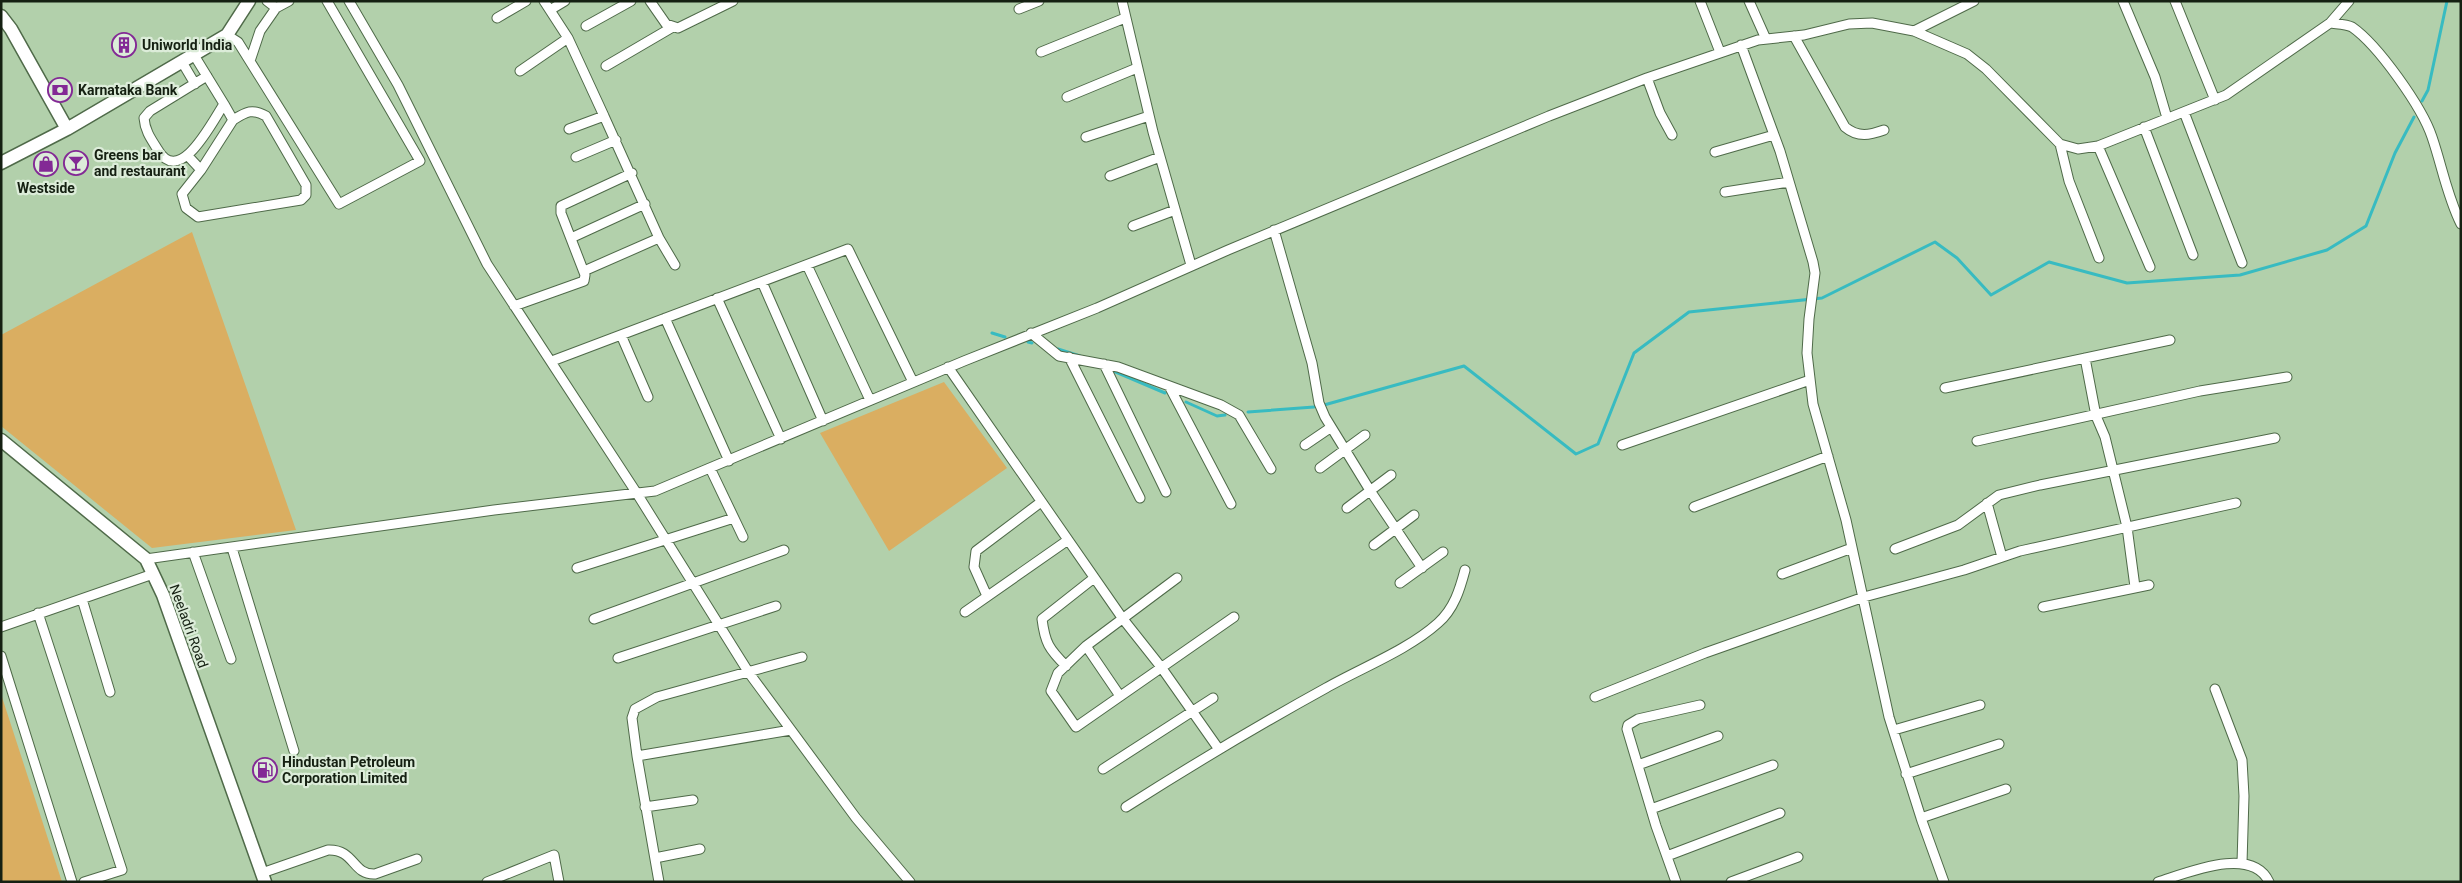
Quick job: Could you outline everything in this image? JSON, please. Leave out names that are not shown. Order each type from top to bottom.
[{"type":"main road","points":[[1,163],[67,129],[227,35],[249,1]]},
{"type":"main road","points":[[1,16],[11,29],[67,129]]},
{"type":"main road","name":"Neeladri Road","points":[[1,440],[146,559],[263,877]]},
{"type":"street","points":[[267,1],[276,8]]},
{"type":"street","points":[[250,61],[260,32],[276,8],[289,1]]},
{"type":"street","points":[[227,35],[238,42],[339,204],[420,162],[327,1]]},
{"type":"street","points":[[349,1],[398,85],[487,264],[636,492],[749,673],[856,818],[910,882]]},
{"type":"street","points":[[497,18],[526,1]]},
{"type":"street","points":[[544,1],[568,38],[632,173],[659,238],[675,265]]},
{"type":"street","points":[[550,10],[565,1]]},
{"type":"street","points":[[586,26],[631,1]]},
{"type":"street","points":[[650,1],[671,28]]},
{"type":"street","points":[[606,66],[671,28],[685,26],[733,1]]},
{"type":"street","points":[[1019,9],[1039,1]]},
{"type":"street","points":[[1122,1],[1149,116],[1191,265]]},
{"type":"street","points":[[1700,1],[1720,52]]},
{"type":"street","points":[[1750,1],[1766,39]]},
{"type":"street","points":[[1914,31],[1974,1]]},
{"type":"street","points":[[2123,1],[2155,77],[2167,118]]},
{"type":"street","points":[[2175,1],[2215,100]]},
{"type":"street","points":[[146,559],[636,492],[655,491],[730,461],[948,367],[1097,308],[1274,230],[1647,78],[1741,45],[1849,24],[1872,23],[1914,31],[1967,54],[1986,69],[2060,144],[2078,149],[2098,146],[2226,96],[2330,23],[2349,1]]},
{"type":"street","points":[[1041,52],[1125,18]]},
{"type":"street","points":[[2330,23],[2351,26],[2363,37],[2374,48],[2413,101],[2432,137],[2447,192],[2461,224]]},
{"type":"street","points":[[1794,36],[1845,127],[1852,133],[1867,135],[1884,130]]},
{"type":"street","points":[[520,71],[568,38]]},
{"type":"street","points":[[1741,45],[1774,135],[1813,262],[1814,280],[1807,353],[1813,404],[1852,548],[1906,774],[1944,882]]},
{"type":"street","points":[[194,55],[233,120]]},
{"type":"street","points":[[182,62],[195,84]]},
{"type":"street","points":[[1067,97],[1137,68]]},
{"type":"street","points":[[207,76],[150,111],[144,118],[145,128],[161,155],[168,161],[177,162],[188,156],[224,104]]},
{"type":"street","points":[[1647,78],[1660,113],[1672,135]]},
{"type":"street","points":[[256,110],[266,116],[306,185],[306,194],[301,200],[198,217],[186,208],[182,194],[201,170],[233,120],[247,111],[256,110]]},
{"type":"street","points":[[2184,112],[2242,263]]},
{"type":"street","points":[[569,129],[604,116]]},
{"type":"street","points":[[1086,138],[1149,116]]},
{"type":"street","points":[[2144,127],[2193,255]]},
{"type":"street","points":[[1716,152],[1774,135]]},
{"type":"street","points":[[576,157],[616,140]]},
{"type":"street","points":[[2060,144],[2069,181],[2099,258]]},
{"type":"street","points":[[2098,146],[2150,267]]},
{"type":"street","points":[[188,156],[201,170]]},
{"type":"street","points":[[1110,176],[1160,157]]},
{"type":"street","points":[[514,306],[581,284],[586,278],[561,213],[561,206],[632,173]]},
{"type":"street","points":[[1724,192],[1789,182]]},
{"type":"street","points":[[571,238],[645,204]]},
{"type":"street","points":[[1133,226],[1175,210]]},
{"type":"street","points":[[1274,230],[1312,363],[1319,403],[1330,428],[1422,568]]},
{"type":"street","points":[[584,271],[659,238]]},
{"type":"street","points":[[552,361],[848,249],[913,382]]},
{"type":"street","points":[[807,265],[870,400]]},
{"type":"street","points":[[762,282],[823,421]]},
{"type":"street","points":[[717,298],[781,439]]},
{"type":"street","points":[[665,318],[730,461]]},
{"type":"street","points":[[1031,333],[1052,352],[1103,364],[1169,386],[1222,406],[1239,415],[1271,469]]},
{"type":"street","points":[[621,335],[648,397]]},
{"type":"street","points":[[1945,388],[2170,340]]},
{"type":"street","points":[[1072,358],[1140,498]]},
{"type":"street","points":[[2085,358],[2096,416],[2102,426],[2127,527],[2135,587]]},
{"type":"street","points":[[1103,364],[1166,492]]},
{"type":"street","points":[[948,367],[1123,619],[1161,667],[1218,748]]},
{"type":"street","points":[[1977,440],[2092,414],[2096,416],[2200,391],[2287,377]]},
{"type":"street","points":[[1622,445],[1810,380]]},
{"type":"street","points":[[1169,386],[1231,504]]},
{"type":"street","points":[[1305,445],[1330,428]]},
{"type":"street","points":[[1320,468],[1364,435]]},
{"type":"street","points":[[1895,549],[1958,525],[2000,495],[2113,470],[2275,438]]},
{"type":"street","points":[[1694,507],[1828,456]]},
{"type":"street","points":[[710,468],[744,537]]},
{"type":"street","points":[[1347,508],[1371,492],[1391,475]]},
{"type":"street","points":[[987,596],[974,567],[976,551],[1042,502]]},
{"type":"street","points":[[1987,503],[2002,557]]},
{"type":"street","points":[[1595,697],[1705,653],[1864,597],[2002,557],[2236,503]]},
{"type":"street","points":[[1374,545],[1414,515]]},
{"type":"street","points":[[577,568],[734,518]]},
{"type":"street","points":[[965,612],[1068,540]]},
{"type":"street","points":[[232,548],[294,751]]},
{"type":"street","points":[[1782,574],[1852,548]]},
{"type":"street","points":[[594,619],[784,550]]},
{"type":"street","points":[[193,552],[231,659]]},
{"type":"street","points":[[1400,583],[1443,552]]},
{"type":"street","points":[[1126,807],[1218,748],[1405,645],[1438,623],[1450,610],[1459,592],[1465,570]]},
{"type":"street","points":[[1,626],[153,574]]},
{"type":"street","points":[[1066,666],[1051,651],[1044,639],[1042,619],[1094,578]]},
{"type":"street","points":[[1177,578],[1086,646],[1056,676],[1051,691],[1076,727],[1234,617]]},
{"type":"street","points":[[2043,607],[2149,585]]},
{"type":"street","points":[[82,599],[110,692]]},
{"type":"street","points":[[618,658],[776,606]]},
{"type":"street","points":[[38,613],[122,870],[84,882]]},
{"type":"street","points":[[1086,646],[1120,696]]},
{"type":"street","points":[[1,656],[72,882]]},
{"type":"street","points":[[659,882],[637,756],[632,718],[635,709],[644,702],[802,657]]},
{"type":"street","points":[[2215,689],[2242,760],[2244,796],[2242,863]]},
{"type":"street","points":[[1103,769],[1213,698]]},
{"type":"street","points":[[1676,882],[1651,809],[1629,737],[1628,725],[1638,719],[1700,705]]},
{"type":"street","points":[[1894,730],[1980,705]]},
{"type":"street","points":[[637,756],[791,730]]},
{"type":"street","points":[[1638,765],[1718,736]]},
{"type":"street","points":[[1906,774],[1999,744]]},
{"type":"street","points":[[1651,809],[1773,765]]},
{"type":"street","points":[[1921,818],[2006,789]]},
{"type":"street","points":[[645,807],[693,800]]},
{"type":"street","points":[[1667,856],[1780,813]]},
{"type":"street","points":[[655,858],[700,849]]},
{"type":"street","points":[[263,877],[328,850],[338,850],[345,853],[362,873],[368,874],[375,874],[417,859]]},
{"type":"street","points":[[487,882],[510,877],[554,855],[559,882]]},
{"type":"street","points":[[1731,882],[1798,857]]},
{"type":"street","points":[[2158,882],[2220,865],[2242,863],[2259,868],[2269,882]]},
{"type":"shaded area","points":[[192,232],[296,530],[152,548],[1,426],[1,335]]},
{"type":"shaded area","points":[[944,382],[1007,468],[889,551],[820,433]]},
{"type":"shaded area","points":[[1,694],[62,882],[1,882]]},
{"type":"waterway","points":[[2422,101],[2428,90],[2447,1]]},
{"type":"waterway","points":[[1324,405],[1464,366],[1576,454],[1598,444],[1634,353],[1689,312],[1822,298],[1935,242],[1957,258],[1991,295],[2049,262],[2127,283],[2240,275],[2327,250],[2366,226],[2395,153],[2414,117]]},
{"type":"waterway","points":[[992,333],[1005,337]]},
{"type":"waterway","points":[[1028,342],[1032,343]]},
{"type":"waterway","points":[[1058,349],[1080,356]]},
{"type":"waterway","points":[[1111,370],[1165,393]]},
{"type":"waterway","points":[[1186,402],[1217,416],[1225,415]]},
{"type":"waterway","points":[[1248,412],[1314,407]]},
{"type":"place","name":"Uniworld India","points":[[124,45]]},
{"type":"place","name":"Karnataka Bank","points":[[60,90]]},
{"type":"place","name":"Greens bar and restaurant","points":[[76,163]]},
{"type":"place","name":"Westside","points":[[46,164]]},
{"type":"place","name":"Hindustan Petroleum Corporation Limited","points":[[265,770]]}]
